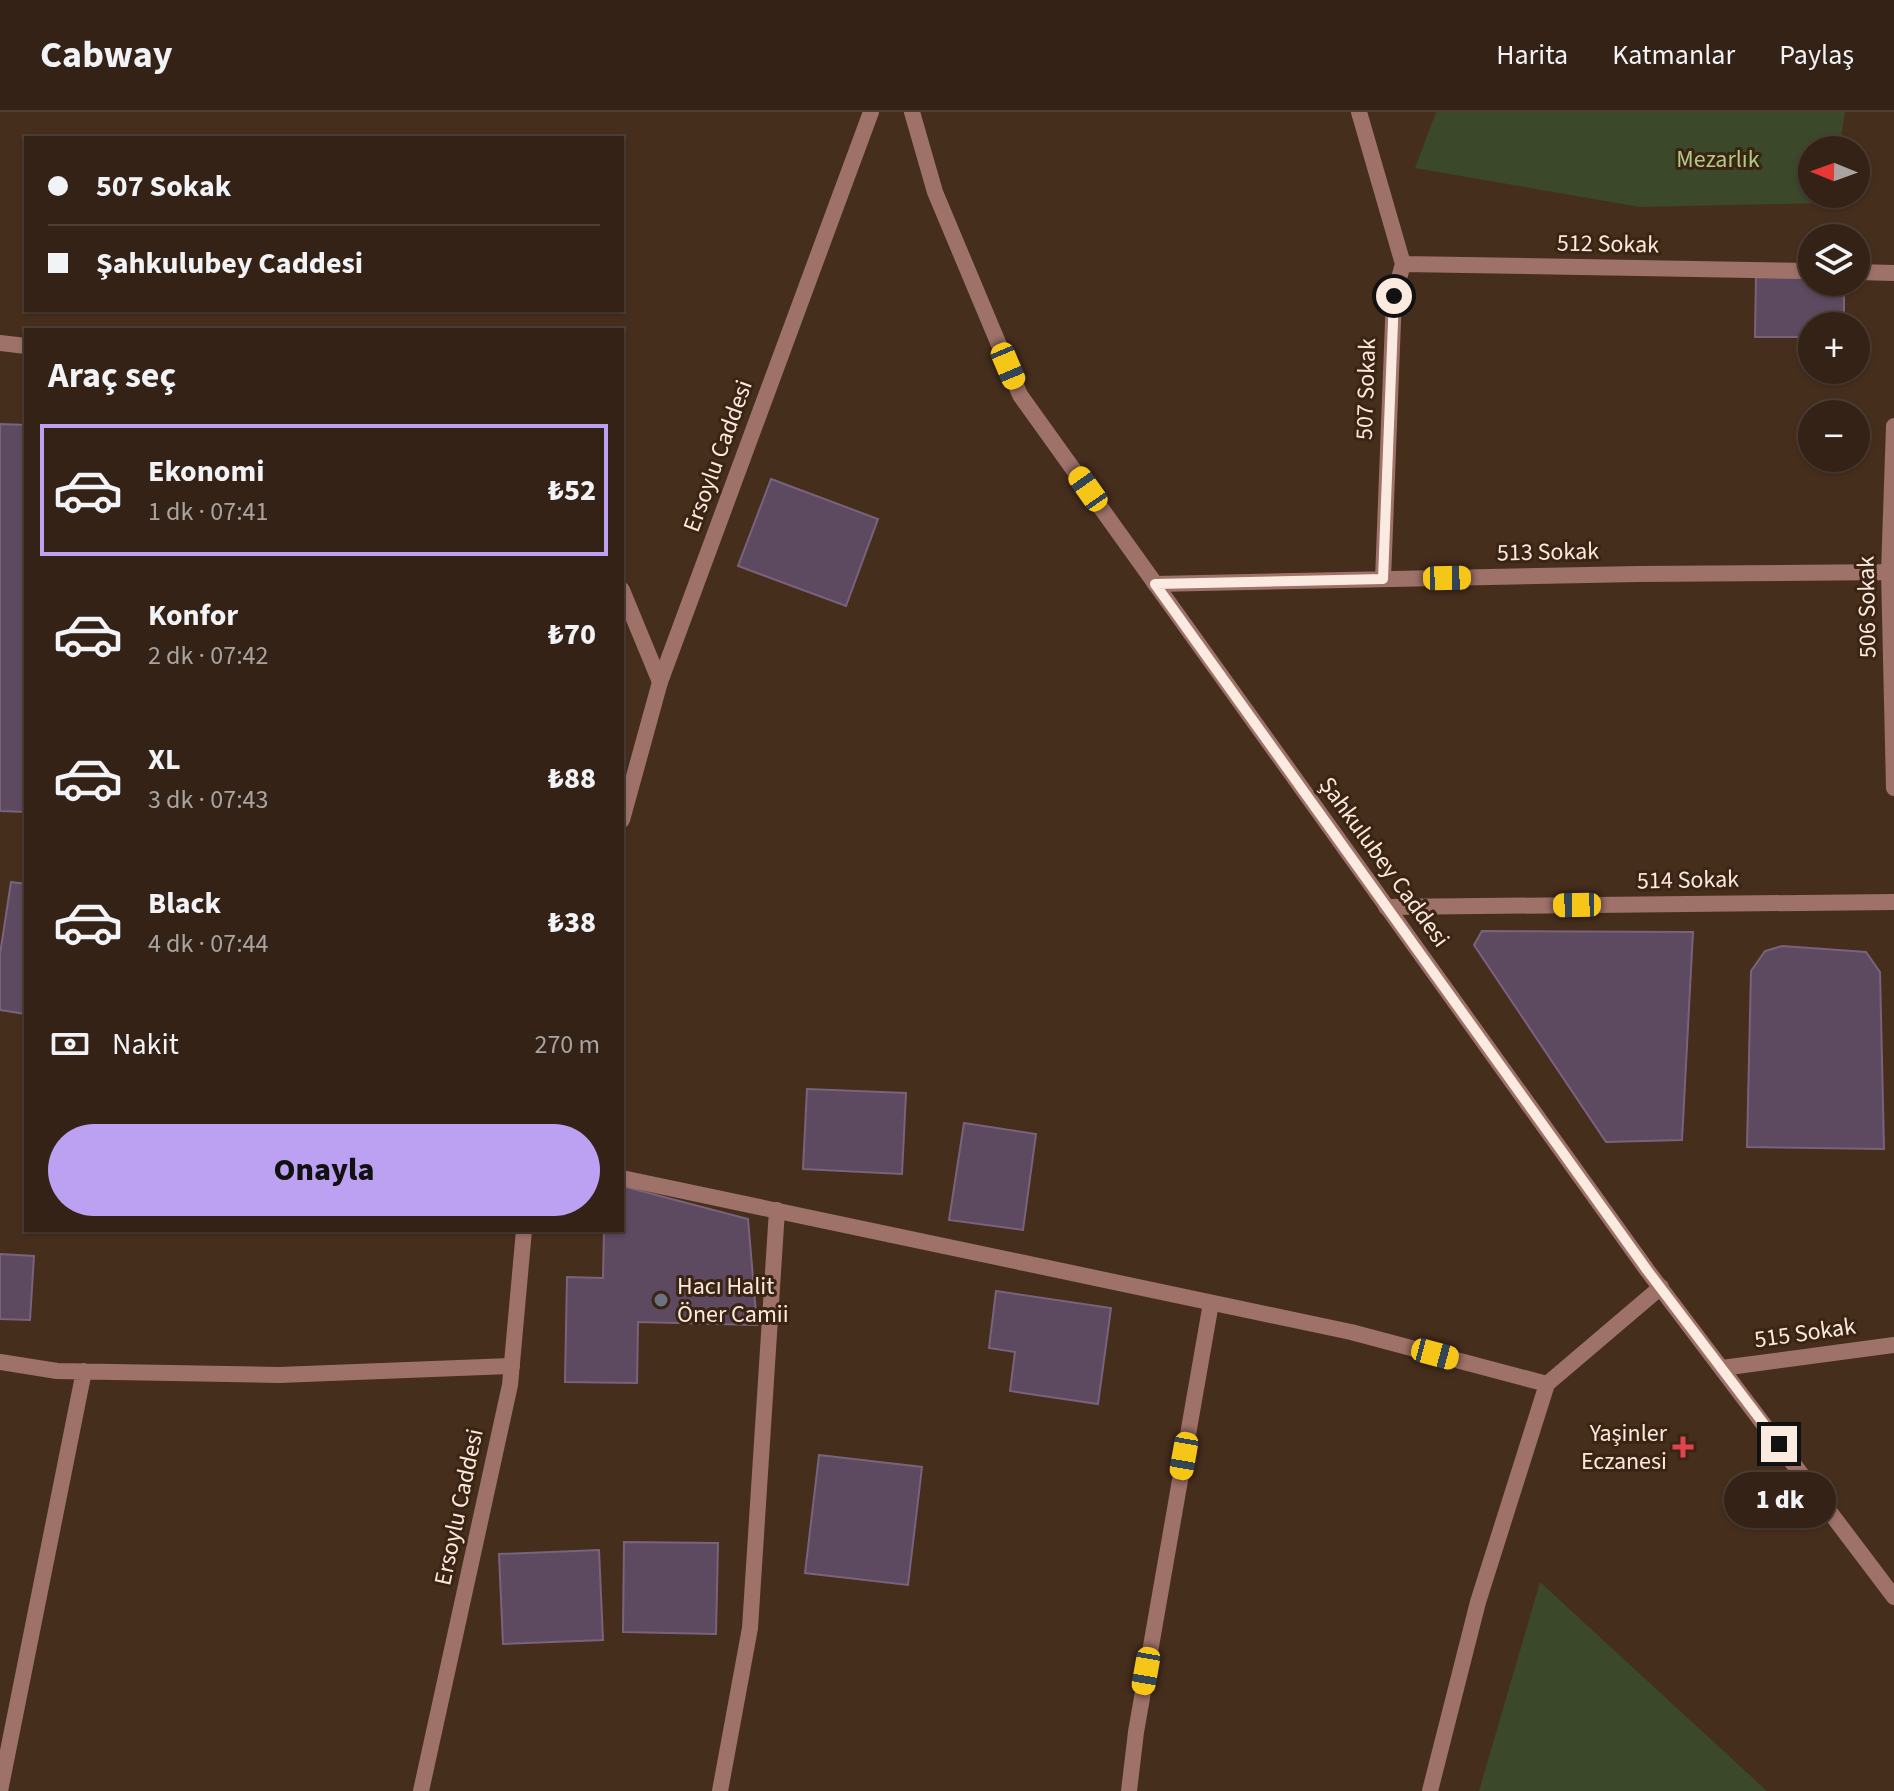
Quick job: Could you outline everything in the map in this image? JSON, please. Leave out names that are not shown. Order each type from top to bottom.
[{"type":"street","name":"Ersoylu Caddesi","points":[[624,813],[660,682],[871,112]]},
{"type":"street","name":"Şahkulubey Caddesi","points":[[912,112],[935,192],[1020,395],[1661,1287],[1894,1597]]},
{"type":"street","name":"507 Sokak","points":[[1359,112],[1403,264],[1394,296],[1383,579]]},
{"type":"street","name":"512 Sokak","points":[[1403,264],[1798,271]]},
{"type":"street","points":[[1870,272],[1894,273]]},
{"type":"street","points":[[0,343],[24,346]]},
{"type":"street","name":"506 Sokak","points":[[1894,426],[1894,788]]},
{"type":"street","name":"513 Sokak","points":[[1155,584],[1892,572]]},
{"type":"street","points":[[624,595],[660,682]]},
{"type":"street","name":"514 Sokak","points":[[1386,907],[1894,902]]},
{"type":"street","points":[[624,1178],[1351,1332],[1547,1384]]},
{"type":"street","points":[[720,1791],[750,1628],[777,1210]]},
{"type":"street","name":"Ersoylu Caddesi","points":[[421,1791],[510,1385],[524,1232]]},
{"type":"street","points":[[1430,1791],[1478,1602],[1547,1384],[1661,1287]]},
{"type":"street","points":[[1129,1791],[1136,1732],[1211,1303]]},
{"type":"street","name":"515 Sokak","points":[[1722,1368],[1894,1345]]},
{"type":"street","points":[[0,1362],[57,1371],[279,1375],[512,1366]]},
{"type":"street","points":[[0,1791],[84,1371]]},
{"type":"green space","name":"Mezarlık","points":[[1436,112],[1845,112],[1841,136],[1798,136],[1798,204],[1640,207],[1415,168]]},
{"type":"green space","points":[[1540,1582],[1767,1791],[1479,1791]]},
{"type":"building","points":[[1756,277],[1798,278],[1798,296],[1844,296],[1844,312],[1798,312],[1798,337],[1755,337]]},
{"type":"building","points":[[0,424],[24,425],[24,812],[0,811]]},
{"type":"building","points":[[771,479],[878,519],[846,606],[738,566]]},
{"type":"building","points":[[11,882],[24,884],[24,1014],[0,1010],[0,954]]},
{"type":"building","points":[[1482,931],[1693,932],[1682,1140],[1606,1142],[1474,945]]},
{"type":"building","points":[[1782,946],[1866,952],[1880,972],[1884,1149],[1747,1147],[1751,971],[1765,951]]},
{"type":"building","points":[[807,1089],[906,1093],[902,1174],[803,1169]]},
{"type":"building","points":[[964,1123],[1036,1134],[1023,1230],[949,1220]]},
{"type":"building","name":"Hacı Halit Öner Camii","points":[[624,1187],[748,1219],[757,1325],[638,1322],[637,1383],[565,1382],[567,1277],[603,1278],[604,1232],[624,1232]]},
{"type":"building","points":[[0,1254],[34,1256],[30,1320],[0,1319]]},
{"type":"building","points":[[996,1291],[1111,1308],[1098,1404],[1010,1391],[1015,1352],[989,1348]]},
{"type":"building","points":[[819,1455],[922,1467],[908,1585],[805,1573]]},
{"type":"building","points":[[624,1542],[718,1543],[716,1634],[623,1632]]},
{"type":"building","points":[[599,1550],[603,1640],[503,1644],[499,1554]]},
{"type":"place","name":"Hacı Halit Öner Camii","points":[[661,1300]]},
{"type":"place","name":"Yaşinler Eczanesi","points":[[1683,1447]]},
{"type":"route","points":[[1394,296],[1383,579],[1155,584],[1647,1270],[1779,1444]]}]
